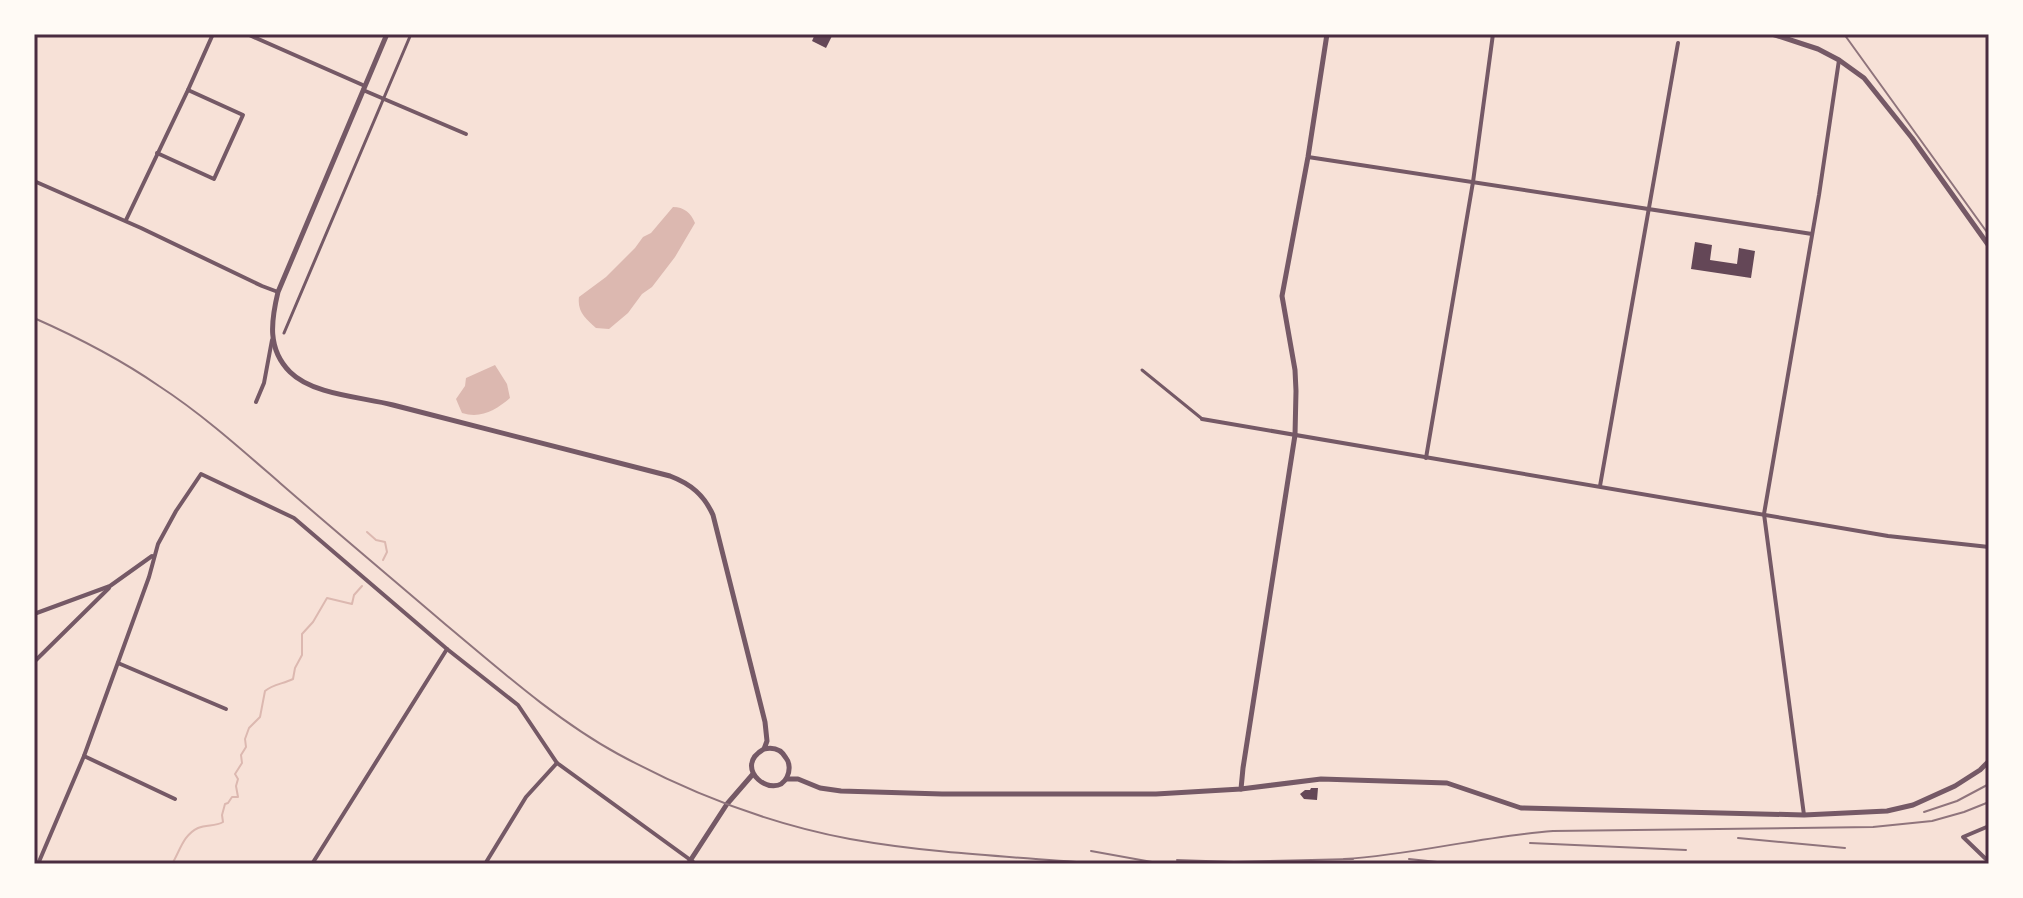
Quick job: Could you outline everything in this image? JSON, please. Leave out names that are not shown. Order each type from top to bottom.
[{"type":"street","points":[[126,221],[213,34]]},
{"type":"street","points":[[247,34],[466,134]]},
{"type":"street","points":[[262,41],[266,34]]},
{"type":"street","points":[[256,402],[264,383],[278,292],[387,34]]},
{"type":"street","points":[[284,333],[411,34]]},
{"type":"street","points":[[1241,789],[1295,435],[1296,380],[1282,296],[1327,34]]},
{"type":"street","points":[[1426,458],[1473,182],[1493,34]]},
{"type":"street","points":[[1772,34],[1807,45],[1839,60],[1874,89],[1989,246]]},
{"type":"street","points":[[1600,486],[1678,43]]},
{"type":"street","points":[[1804,815],[1764,514],[1839,60]]},
{"type":"street","points":[[157,153],[214,179],[243,115],[188,90]]},
{"type":"street","points":[[1308,157],[1812,234]]},
{"type":"street","points":[[34,181],[278,292]]},
{"type":"street","points":[[272,340],[277,355],[290,372],[314,387],[670,476],[693,487],[713,515],[761,705],[767,741],[772,748]]},
{"type":"street","points":[[1142,370],[1202,419],[1901,538],[1989,547]]},
{"type":"street","points":[[38,864],[84,756],[149,577],[154,554],[176,511],[201,474],[294,518],[447,649],[518,705],[557,763],[692,863],[727,804],[747,781],[755,777]]},
{"type":"street","points":[[34,662],[110,586],[154,554]]},
{"type":"street","points":[[34,614],[110,586]]},
{"type":"street","points":[[312,864],[447,649]]},
{"type":"street","points":[[118,663],[226,709]]},
{"type":"street","points":[[764,749],[767,741]]},
{"type":"street","points":[[772,748],[785,755],[789,770],[787,779],[781,784],[769,786],[755,777],[751,766],[758,753],[772,748]]},
{"type":"street","points":[[84,756],[175,799]]},
{"type":"street","points":[[787,779],[841,791],[916,793],[1180,794],[1321,779],[1447,783],[1521,808],[1804,815],[1887,811],[1913,805],[1955,786],[1989,761]]},
{"type":"street","points":[[485,864],[526,797],[557,763]]},
{"type":"street","points":[[789,770],[798,779]]},
{"type":"street","points":[[1989,826],[1963,837],[1989,862]]},
{"type":"shaded area","points":[[673,207],[687,211],[695,223],[675,257],[628,313],[609,329],[596,328],[581,311],[579,297],[606,277]]},
{"type":"shaded area","points":[[495,365],[507,384],[510,398],[488,412],[476,415],[462,413],[456,399],[465,386],[466,378]]},
{"type":"building","points":[[815,34],[833,34],[826,48],[812,41]]},
{"type":"building","points":[[1695,242],[1712,245],[1710,260],[1737,264],[1739,248],[1755,251],[1751,278],[1691,269]]},
{"type":"building","points":[[1318,788],[1317,800],[1304,799],[1300,794]]},
{"type":"waterway","points":[[367,532],[376,540],[385,542],[387,552],[383,560]]},
{"type":"waterway","points":[[172,864],[189,835],[198,828],[223,822],[225,804],[232,797],[238,797],[235,774],[242,763],[241,755],[246,747],[249,728],[260,717],[265,691],[293,679],[302,655],[302,634],[327,598],[352,604],[354,595],[362,586]]},
{"type":"railway","points":[[1844,34],[1989,235]]},
{"type":"railway","points":[[34,318],[114,358],[191,408],[528,693],[572,726],[645,768],[760,816],[820,833],[944,852],[1103,864]]},
{"type":"railway","points":[[1924,812],[1957,801],[1989,784]]},
{"type":"railway","points":[[1344,859],[1553,831],[1873,827],[1932,821],[1989,802]]},
{"type":"railway","points":[[1738,838],[1845,848]]},
{"type":"railway","points":[[1530,843],[1686,850]]},
{"type":"railway","points":[[1091,851],[1163,864]]},
{"type":"railway","points":[[1177,860],[1353,859]]},
{"type":"railway","points":[[1409,859],[1456,864]]}]
